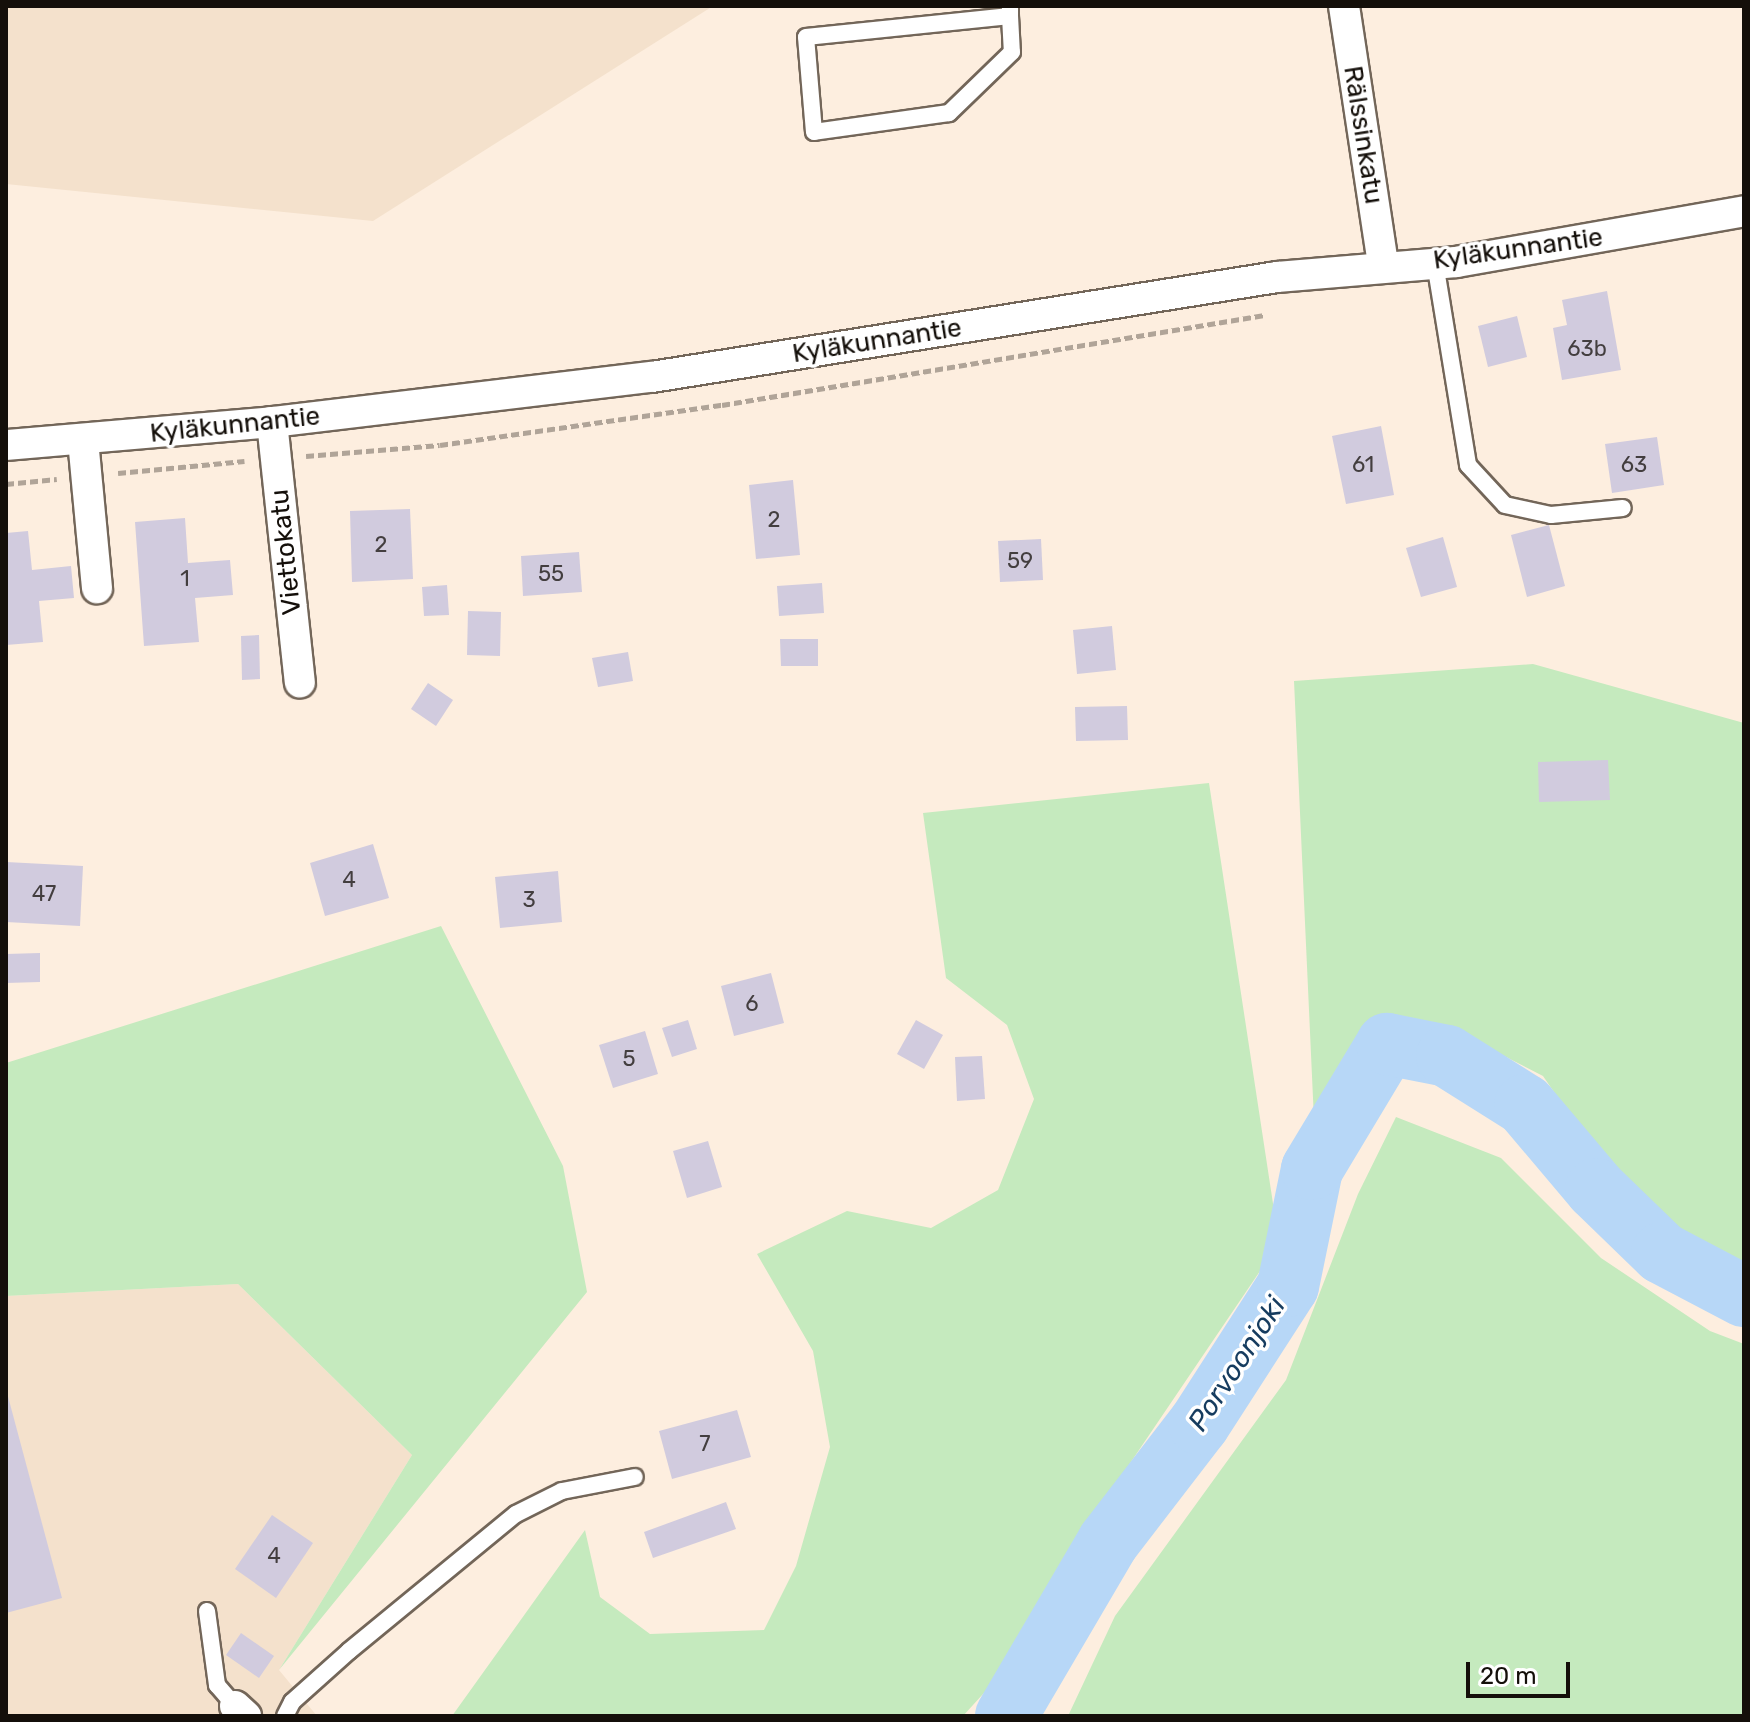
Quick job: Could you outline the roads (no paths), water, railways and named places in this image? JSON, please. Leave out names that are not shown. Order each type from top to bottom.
[{"type":"street","name":"Rälssinkatu","points":[[1344,6],[1383,264]]},
{"type":"street","name":"Kyläkunnantie","points":[[6,445],[272,422],[652,377],[1383,264],[1435,263],[1744,211]]},
{"type":"street","name":"Viettokatu","points":[[272,422],[300,682]]},
{"type":"street","points":[[83,440],[97,588]]},
{"type":"lane","points":[[1010,11],[1012,52],[949,113],[814,132],[806,37],[1010,11]]},
{"type":"lane","points":[[1435,263],[1468,465],[1505,505],[1551,515],[1623,508]]},
{"type":"lane","points":[[285,1716],[292,1702],[349,1651],[516,1514],[562,1491],[635,1477]]},
{"type":"lane","points":[[207,1611],[217,1685],[241,1711]]},
{"type":"waterway","name":"Porvoonjoki","points":[[1006,1716],[1108,1542],[1199,1424],[1288,1286],[1312,1169],[1387,1044],[1447,1056],[1525,1105],[1596,1189],[1662,1253],[1744,1296]]}]
